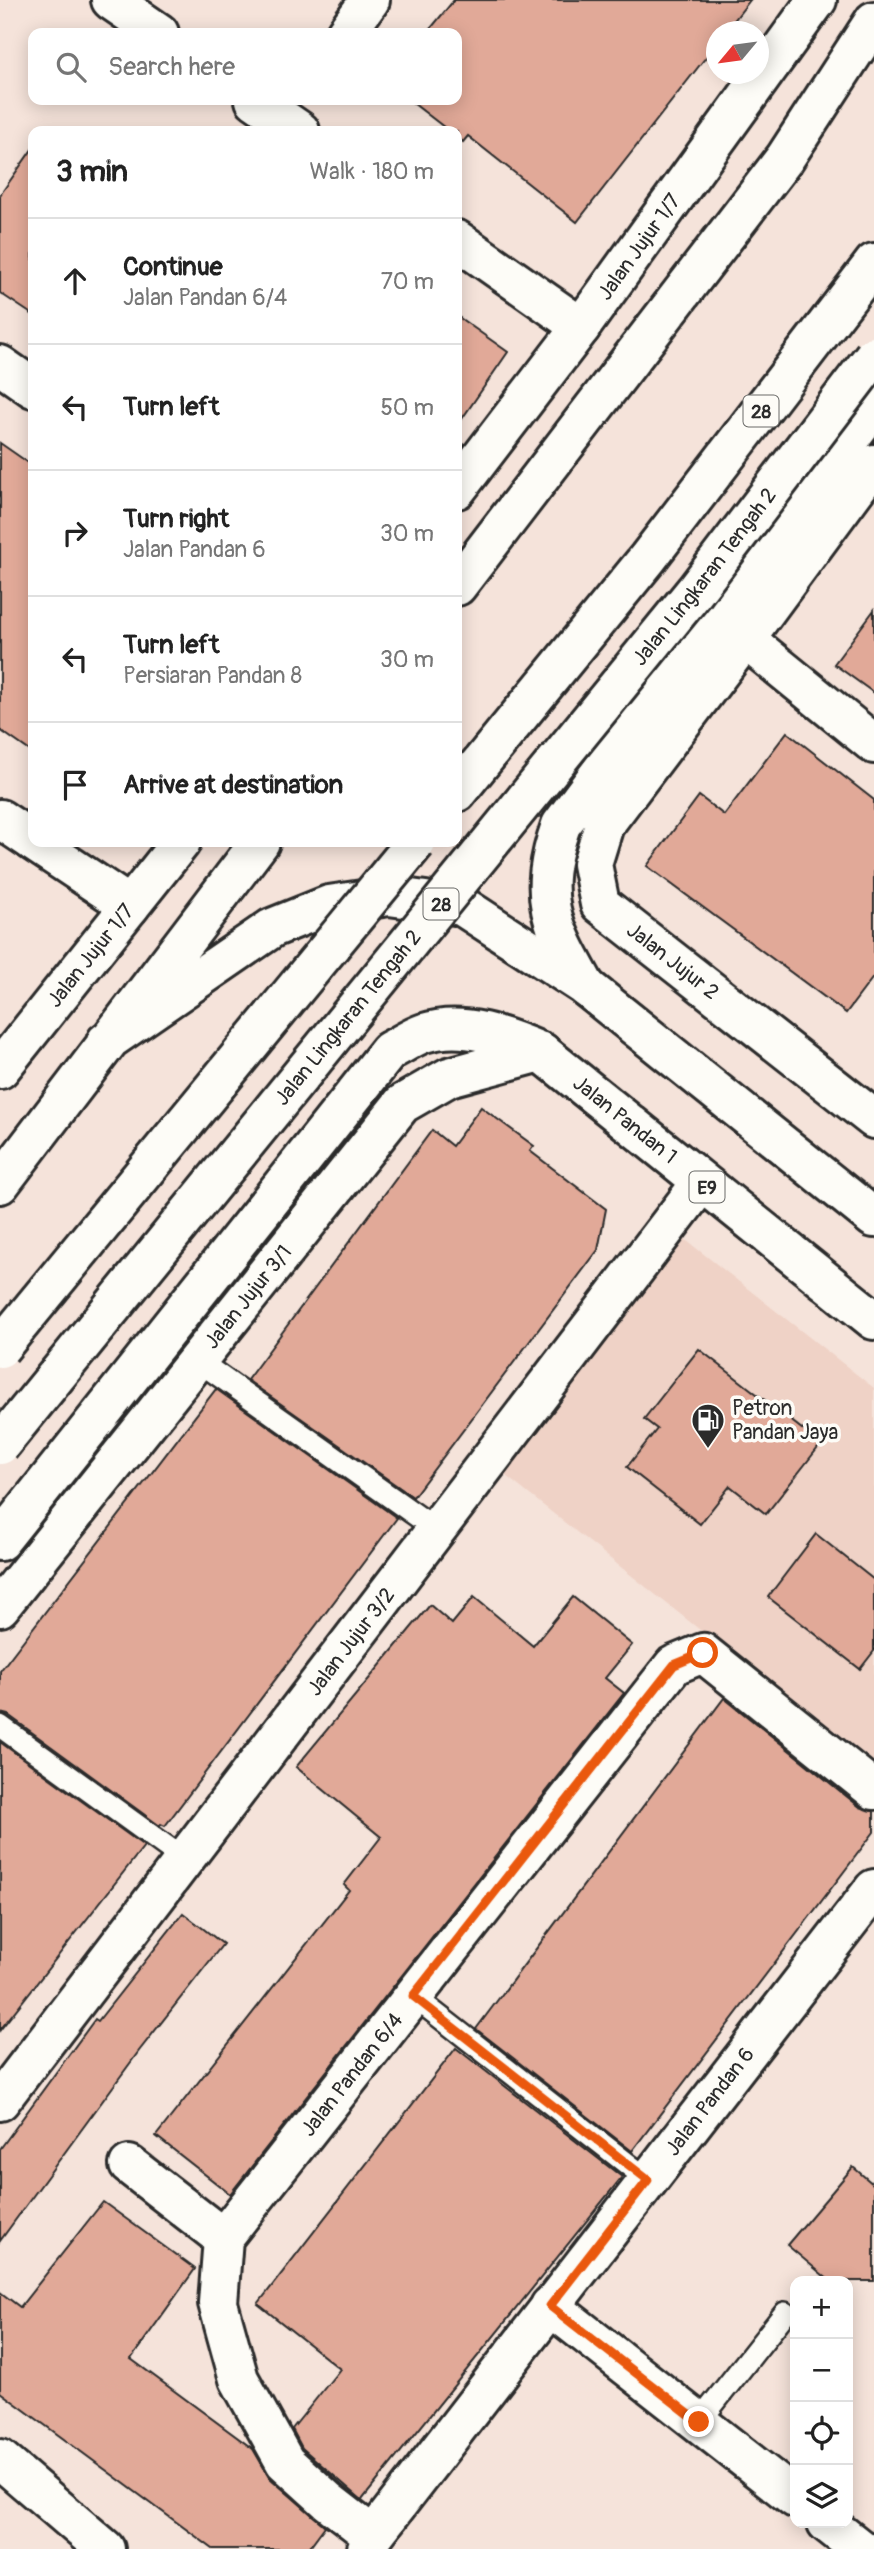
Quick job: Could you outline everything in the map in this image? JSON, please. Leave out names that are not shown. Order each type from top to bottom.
[{"type":"main road","points":[[111,0],[152,28]]},
{"type":"main road","points":[[350,28],[370,0]]},
{"type":"main road","name":"Jalan Jujur 1/7","points":[[462,482],[581,327],[817,0]]},
{"type":"main road","points":[[462,579],[785,158],[874,21]]},
{"type":"main road","points":[[462,244],[581,327]]},
{"type":"main road","name":"28","points":[[462,786],[649,558],[874,263]]},
{"type":"main road","name":"Jalan Lingkaran Tengah 2","points":[[0,1445],[695,591],[874,356]]},
{"type":"main road","points":[[0,365],[28,385]]},
{"type":"main road","points":[[586,987],[557,935],[548,899],[550,867],[561,825],[874,406]]},
{"type":"main road","points":[[874,464],[745,639],[874,744]]},
{"type":"main road","name":"Jalan Jujur 2","points":[[745,639],[604,825],[592,864],[600,904],[874,1119]]},
{"type":"main road","points":[[0,819],[28,839]]},
{"type":"main road","points":[[41,847],[130,906]]},
{"type":"main road","name":"Jalan Jujur 1/7","points":[[0,1069],[177,847]]},
{"type":"main road","points":[[0,1184],[256,847]]},
{"type":"main road","points":[[0,1348],[412,847]]},
{"type":"main road","points":[[106,1042],[272,928],[330,905],[389,896],[462,906],[586,987],[874,1218]]},
{"type":"main road","name":"Jalan Pandan 1","points":[[0,1541],[389,1051],[425,1033],[460,1028],[503,1036],[541,1052],[874,1320]]},
{"type":"main road","name":"Jalan Jujur 3/1","points":[[0,1607],[402,1104],[449,1077],[541,1052]]},
{"type":"main road","name":"Jalan Jujur 3/2","points":[[0,2101],[701,1183]]},
{"type":"main road","name":"Jalan Pandan 6/4","points":[[223,2238],[674,1665],[703,1653],[874,1790]]},
{"type":"main road","name":"Jalan Pandan 6","points":[[370,2542],[874,1889]]},
{"type":"main road","points":[[129,2165],[223,2238],[218,2303],[239,2379],[285,2462],[370,2542]]},
{"type":"main road","points":[[550,2306],[790,2494]]},
{"type":"main road","points":[[0,2459],[105,2549]]},
{"type":"main road","points":[[833,2528],[860,2549]]},
{"type":"lane","points":[[197,1360],[437,1530]]},
{"type":"lane","points":[[0,1726],[185,1860]]},
{"type":"lane","points":[[413,1996],[648,2180]]},
{"type":"lane","points":[[699,2422],[785,2313]]},
{"type":"shaded area","points":[[682,1237],[874,1388],[874,1768],[501,1472]]},
{"type":"building","points":[[454,0],[750,0],[734,21],[706,21],[706,57],[577,222],[468,136],[462,141],[462,126],[443,126],[415,105],[462,105],[462,28],[431,28]]},
{"type":"building","points":[[28,155],[28,312],[0,293],[0,195]]},
{"type":"building","points":[[462,320],[508,352],[462,419]]},
{"type":"building","points":[[0,443],[28,463],[28,750],[0,730]]},
{"type":"building","points":[[874,610],[874,693],[834,664]]},
{"type":"building","points":[[787,732],[874,800],[874,976],[846,1013],[647,866],[699,796],[724,815]]},
{"type":"building","points":[[481,1107],[534,1146],[530,1151],[606,1209],[598,1250],[413,1497],[247,1380],[432,1130],[452,1146]]},
{"type":"building","points":[[699,1349],[821,1444],[766,1514],[730,1486],[700,1524],[627,1467],[657,1429],[644,1419]]},
{"type":"building","points":[[216,1389],[397,1518],[165,1826],[160,1826],[8,1715],[0,1713],[0,1671]]},
{"type":"building","points":[[816,1534],[874,1580],[874,1651],[860,1669],[768,1597]]},
{"type":"building","points":[[474,1597],[533,1646],[573,1597],[632,1645],[605,1678],[624,1693],[230,2194],[156,2136],[349,1890],[344,1885],[381,1837],[296,1767],[430,1605],[452,1624]]},
{"type":"building","points":[[724,1698],[860,1807],[874,1811],[874,1832],[632,2151],[476,2029]]},
{"type":"building","points":[[0,1742],[144,1846],[0,2030]]},
{"type":"building","points":[[183,1913],[223,1944],[139,2051],[0,2241],[0,2149],[95,2019],[98,2021]]},
{"type":"building","points":[[456,2048],[622,2177],[362,2500],[302,2448],[292,2429],[340,2369],[258,2304]]},
{"type":"building","points":[[853,2167],[874,2185],[874,2281],[853,2281],[853,2276],[824,2276],[787,2245]]},
{"type":"building","points":[[103,2202],[195,2269],[131,2359],[253,2449],[270,2478],[325,2526],[308,2549],[213,2549],[0,2392],[0,2292],[20,2307]]},
{"type":"place","name":"Petron Pandan Jaya","points":[[708,1450]]},
{"type":"route","points":[[699,2422],[550,2306],[648,2180],[413,1996],[674,1665],[703,1653]]}]
